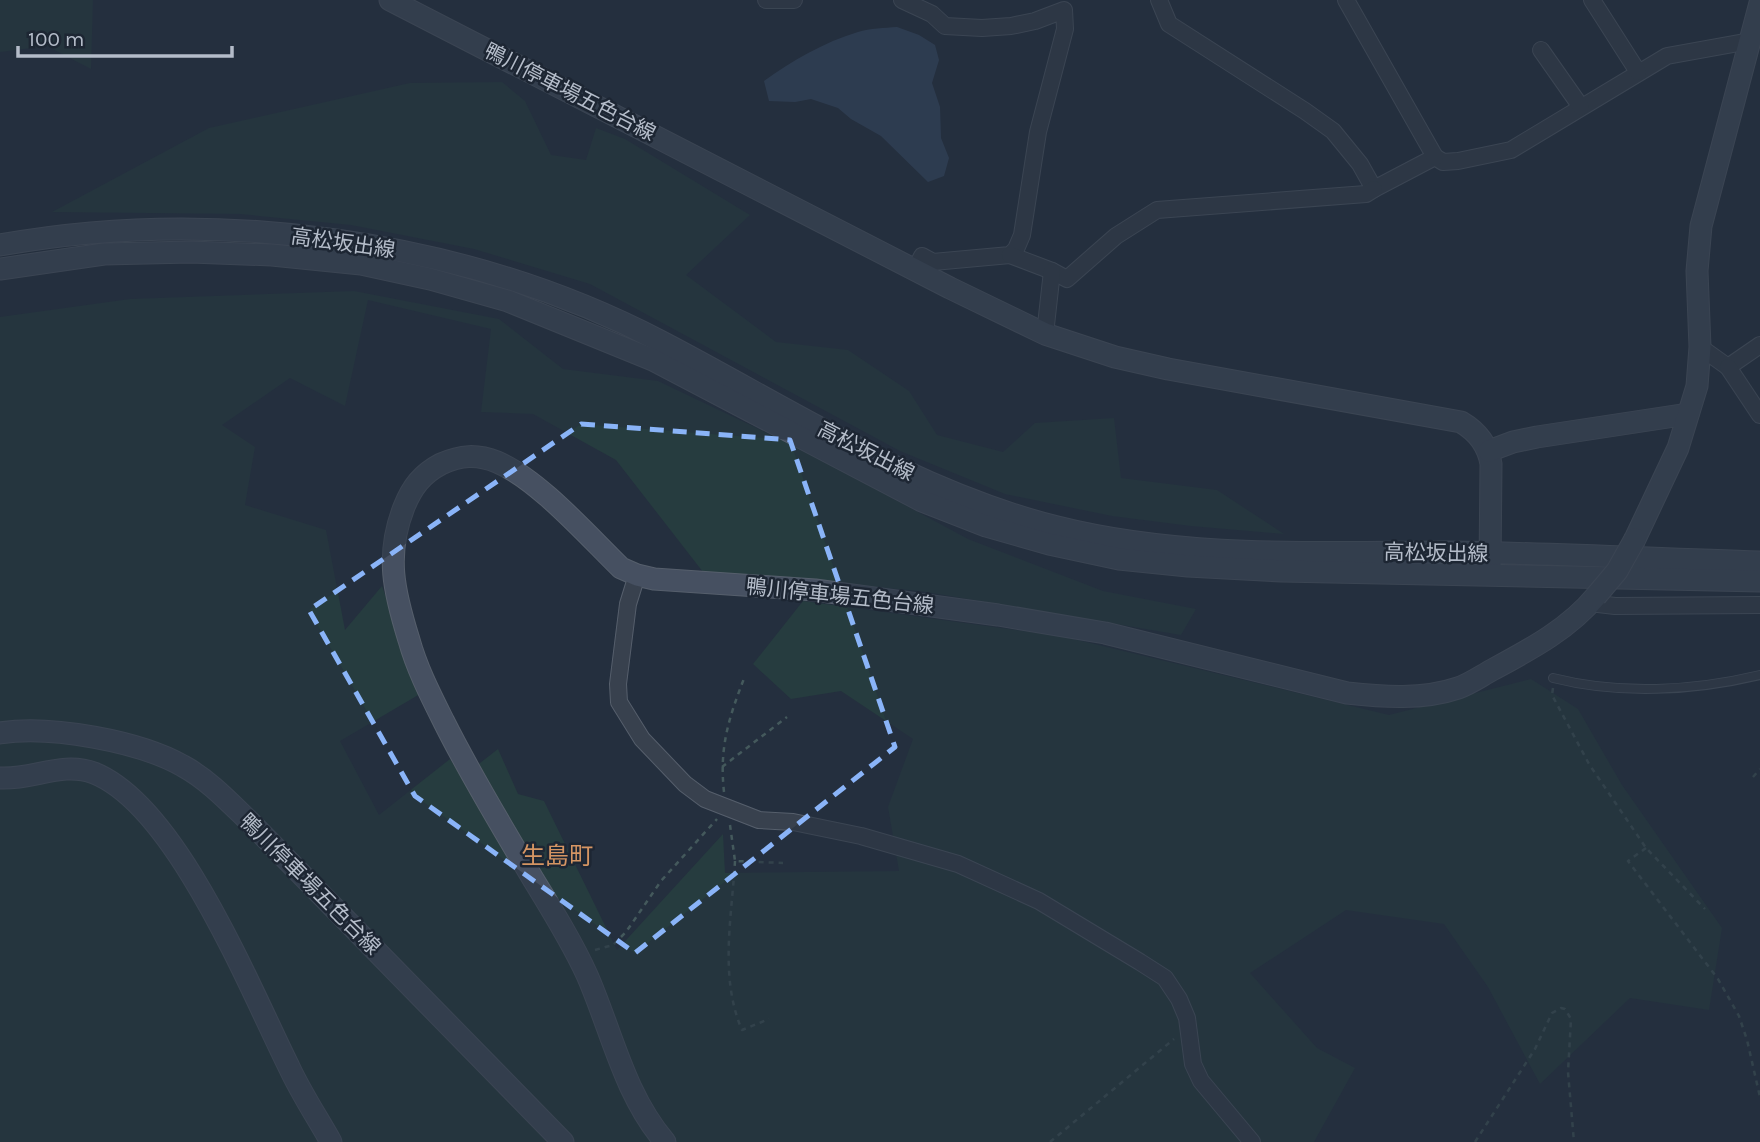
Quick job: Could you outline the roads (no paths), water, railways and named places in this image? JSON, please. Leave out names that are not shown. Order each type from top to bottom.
[{"type":"main road","name":"鴨川停車場五色台線","points":[[390,0],[1045,334],[1115,357],[1168,369],[1453,420],[1472,428],[1489,451]]},
{"type":"main road","name":"鴨川停車場五色台線","points":[[665,1142],[650,1123],[634,1094],[587,975],[456,745],[426,685],[409,642],[393,572],[393,540],[409,495],[417,482],[431,469],[449,460],[464,455],[482,457],[516,472],[621,568],[637,575],[700,583],[815,590],[998,615],[1105,633],[1347,693],[1381,696],[1423,695],[1459,687],[1551,636],[1593,600],[1617,571],[1678,449],[1698,386],[1700,347],[1696,271],[1701,226],[1760,3]]},
{"type":"main road","name":"高松坂出線","points":[[0,244],[102,232],[188,229],[271,233],[363,243],[437,260],[584,304],[658,340],[919,478],[994,508],[1055,527],[1117,540],[1187,548],[1283,552],[1490,554],[1760,562]]},
{"type":"main road","name":"高松坂出線","points":[[0,269],[104,254],[191,252],[361,264],[430,279],[520,306],[653,360],[922,501],[986,526],[1049,544],[1119,559],[1188,566],[1760,581]]},
{"type":"main road","points":[[1490,576],[1489,451],[1513,442],[1688,414]]},
{"type":"main road","name":"鴨川停車場五色台線","points":[[0,733],[27,730],[125,744],[159,754],[185,766],[253,825],[564,1142]]},
{"type":"main road","points":[[0,778],[17,779],[61,768],[78,769],[116,785],[137,802],[164,835],[214,913],[291,1072],[331,1142]]},
{"type":"street","points":[[766,0],[794,0]]},
{"type":"street","points":[[902,0],[932,15],[945,26],[982,28],[1035,21],[1068,5]]},
{"type":"street","points":[[1159,0],[1169,23],[1333,131],[1360,164],[1374,189]]},
{"type":"street","points":[[1346,0],[1436,157],[1443,162],[1511,150],[1667,55],[1750,41]]},
{"type":"street","points":[[1592,0],[1638,72]]},
{"type":"street","points":[[1010,255],[1022,236],[1038,132],[1065,29],[1068,5]]},
{"type":"street","points":[[1541,50],[1581,107]]},
{"type":"street","points":[[915,270],[922,256],[933,262],[1010,255],[1067,279],[1116,236],[1157,210],[1366,194],[1436,157]]},
{"type":"street","points":[[1045,334],[1052,271]]},
{"type":"street","points":[[1728,367],[1760,345]]},
{"type":"street","points":[[1700,347],[1728,367],[1760,415]]},
{"type":"street","points":[[637,575],[628,604],[618,684],[619,702],[642,738],[685,783],[705,799],[759,820],[793,822],[861,836],[957,864],[1039,901],[1165,978],[1179,999],[1187,1018],[1193,1064],[1201,1081],[1252,1142]]},
{"type":"street","points":[[1593,600],[1615,606],[1760,605]]},
{"type":"lane","points":[[1553,678],[1579,685],[1612,688],[1689,688],[1760,675]]},
{"type":"water","points":[[897,27],[919,35],[935,45],[939,60],[932,83],[940,107],[941,138],[949,158],[944,176],[928,182],[881,136],[851,119],[838,108],[811,99],[795,102],[769,101],[764,81],[797,59],[845,36],[878,28]]},
{"type":"district","name":"生島町","points":[[557,856]]}]
